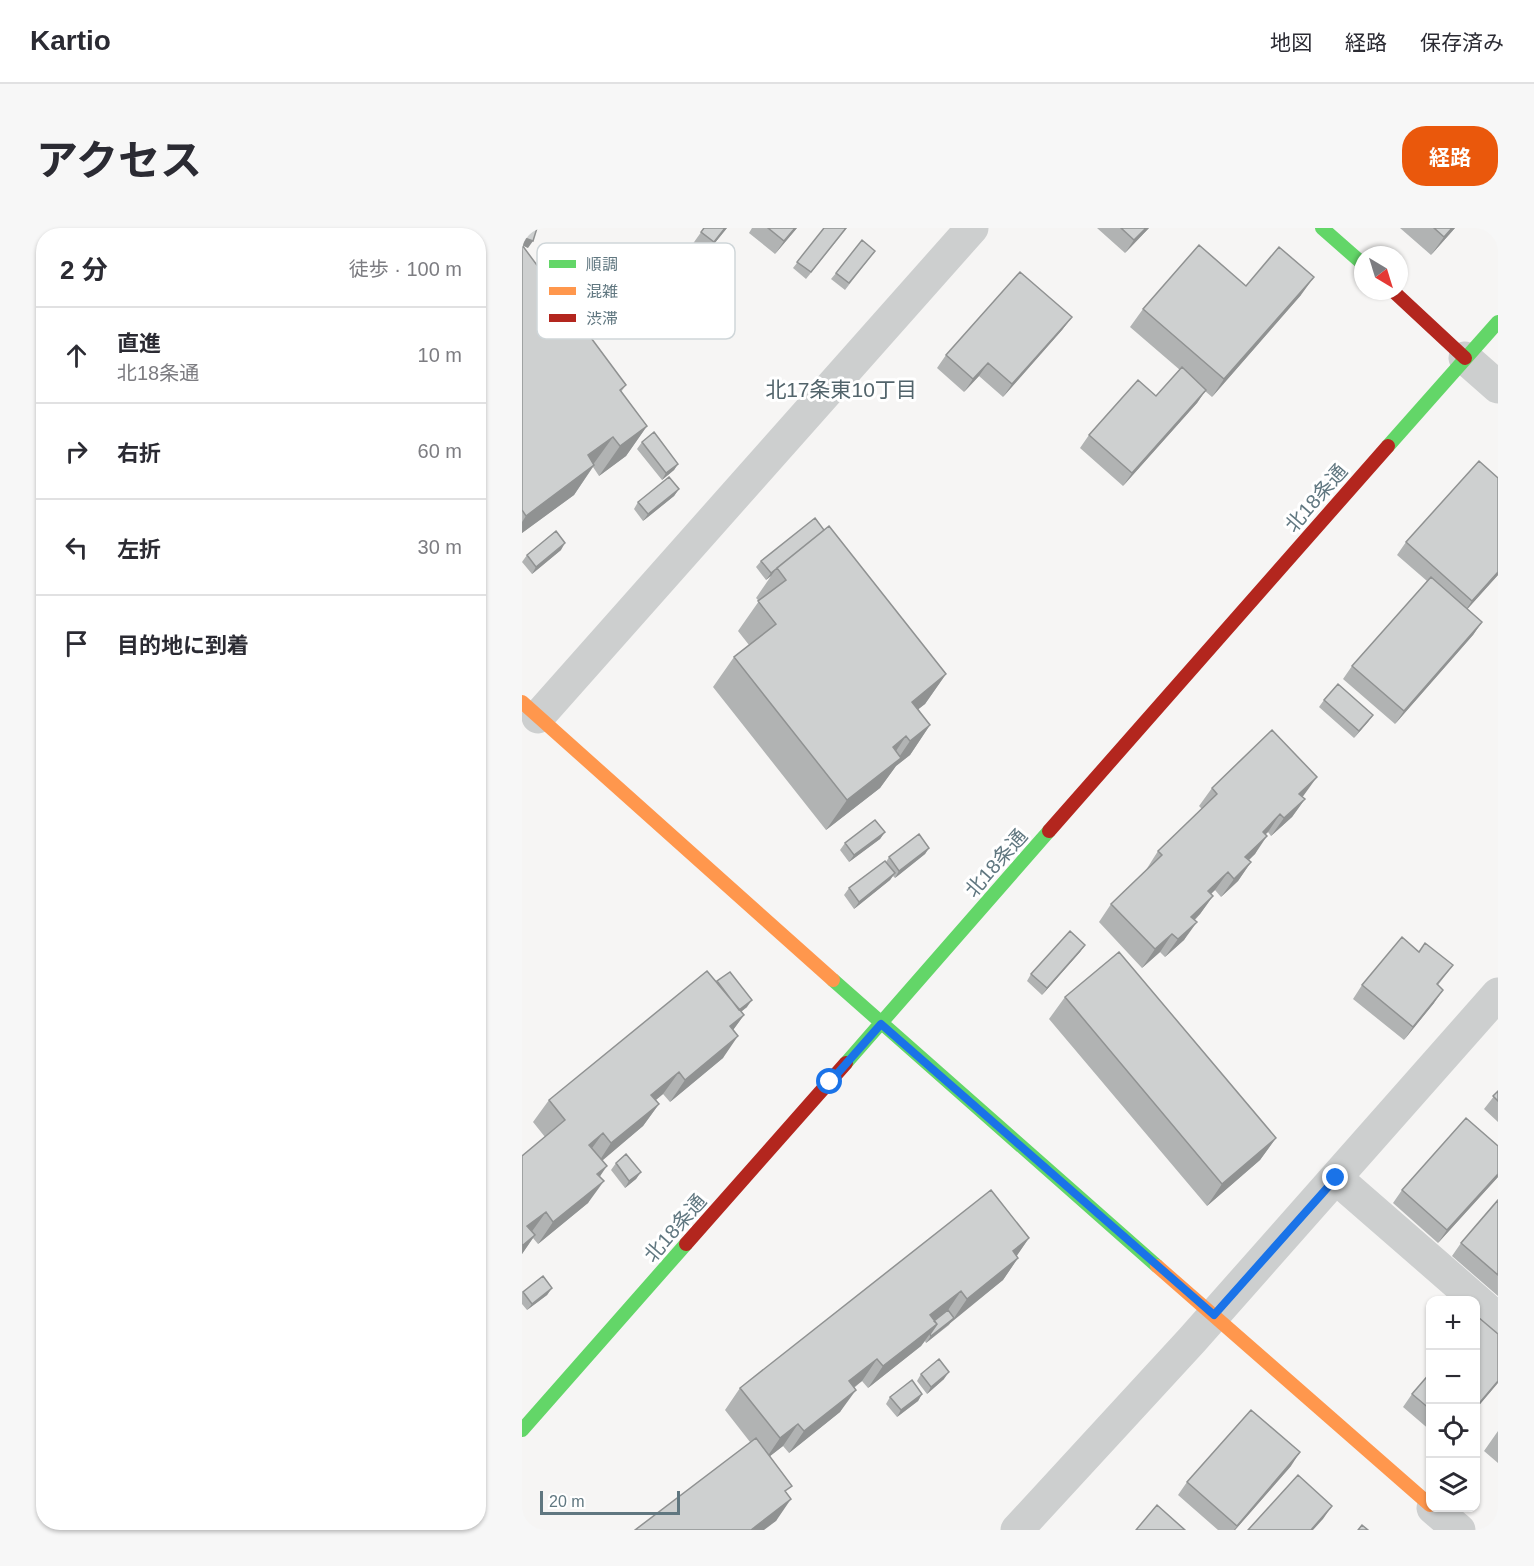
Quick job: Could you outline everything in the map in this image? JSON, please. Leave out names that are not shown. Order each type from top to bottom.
[{"type":"street","points":[[972,228],[530,710],[881,1024],[1426,1501]]},
{"type":"street","points":[[1322,228],[1354,256]]},
{"type":"street","points":[[1403,300],[1498,387]]},
{"type":"street","name":"北18条通","points":[[522,1430],[1498,322]]},
{"type":"street","points":[[1017,1530],[1214,1315],[1498,994]]},
{"type":"street","points":[[1336,1178],[1498,1319]]},
{"type":"street","points":[[1439,1512],[1459,1530]]},
{"type":"building","points":[[522,228],[537,228],[533,241],[522,237]]},
{"type":"building","points":[[704,228],[725,228],[714,242],[701,232]]},
{"type":"building","points":[[768,228],[795,228],[784,241]]},
{"type":"building","points":[[824,228],[846,228],[811,272],[797,262]]},
{"type":"building","points":[[1121,228],[1146,228],[1134,240]]},
{"type":"building","points":[[1434,228],[1452,228],[1444,237]]},
{"type":"building","points":[[862,240],[875,251],[849,283],[836,273]]},
{"type":"building","points":[[522,245],[537,265],[537,339],[592,339],[626,385],[620,390],[647,426],[620,446],[613,437],[588,455],[594,465],[526,516],[522,510]]},
{"type":"building","points":[[1199,245],[1246,286],[1279,247],[1314,277],[1224,379],[1143,309]]},
{"type":"building","points":[[1020,272],[1072,317],[1012,384],[988,363],[973,379],[946,355]]},
{"type":"building","points":[[1182,367],[1206,390],[1132,473],[1089,435],[1138,380],[1156,396]]},
{"type":"building","points":[[654,432],[678,464],[666,473],[642,442]]},
{"type":"building","points":[[1479,461],[1498,478],[1498,572],[1472,601],[1406,542]]},
{"type":"building","points":[[669,477],[679,489],[648,514],[638,502]]},
{"type":"building","points":[[815,518],[824,530],[771,573],[761,561]]},
{"type":"building","points":[[829,526],[946,674],[912,702],[930,725],[910,741],[906,736],[893,747],[901,758],[847,800],[734,657],[776,624],[758,601],[786,580],[777,568]]},
{"type":"building","points":[[556,531],[565,543],[536,567],[527,555]]},
{"type":"building","points":[[1431,577],[1482,622],[1404,711],[1352,666]]},
{"type":"building","points":[[1338,684],[1373,715],[1359,731],[1324,700]]},
{"type":"building","points":[[1272,730],[1317,777],[1299,794],[1305,799],[1284,818],[1280,814],[1263,832],[1267,836],[1245,857],[1251,862],[1234,879],[1228,872],[1208,891],[1213,896],[1191,917],[1197,922],[1178,939],[1172,934],[1155,949],[1111,904],[1162,855],[1158,851],[1217,794],[1212,788]]},
{"type":"building","points":[[875,820],[885,832],[854,855],[845,843]]},
{"type":"building","points":[[919,834],[929,848],[899,871],[889,857]]},
{"type":"building","points":[[885,861],[895,873],[859,902],[849,888]]},
{"type":"building","points":[[1070,931],[1085,945],[1047,988],[1031,974]]},
{"type":"building","points":[[1402,937],[1419,952],[1425,943],[1453,965],[1437,984],[1443,990],[1413,1027],[1362,985]]},
{"type":"building","points":[[1119,952],[1276,1138],[1222,1184],[1065,997]]},
{"type":"building","points":[[707,971],[744,1015],[730,1026],[738,1036],[685,1080],[679,1072],[651,1095],[659,1104],[611,1143],[603,1133],[589,1145],[607,1166],[597,1174],[604,1181],[553,1222],[546,1212],[527,1226],[535,1235],[522,1246],[522,1156],[565,1120],[549,1100]]},
{"type":"building","points":[[730,972],[752,1000],[739,1010],[717,981]]},
{"type":"building","points":[[1498,1091],[1498,1101],[1493,1096]]},
{"type":"building","points":[[1466,1118],[1498,1146],[1498,1174],[1447,1230],[1402,1190]]},
{"type":"building","points":[[626,1154],[641,1172],[629,1181],[616,1163]]},
{"type":"building","points":[[991,1190],[1029,1238],[1013,1251],[1018,1258],[967,1299],[961,1291],[930,1315],[937,1324],[883,1366],[877,1359],[849,1381],[856,1390],[804,1431],[798,1424],[780,1438],[740,1388]]},
{"type":"building","points":[[1498,1200],[1498,1275],[1461,1243]]},
{"type":"building","points":[[543,1276],[552,1288],[532,1304],[523,1292]]},
{"type":"building","points":[[948,1310],[954,1318],[931,1336],[937,1324],[934,1321]]},
{"type":"building","points":[[1480,1319],[1498,1334],[1498,1381],[1480,1402]]},
{"type":"building","points":[[939,1359],[949,1372],[931,1387],[921,1374]]},
{"type":"building","points":[[1426,1378],[1426,1406],[1412,1394]]},
{"type":"building","points":[[912,1380],[922,1394],[901,1410],[890,1397]]},
{"type":"building","points":[[1251,1410],[1300,1452],[1237,1526],[1187,1482]]},
{"type":"building","points":[[756,1438],[792,1486],[785,1491],[791,1499],[751,1530],[635,1530]]},
{"type":"building","points":[[1298,1475],[1332,1506],[1311,1530],[1248,1530]]},
{"type":"building","points":[[1157,1505],[1185,1530],[1136,1530]]},
{"type":"building","points":[[1362,1525],[1368,1530],[1358,1530]]},
{"type":"traffic: fast","points":[[1322,228],[1354,256]]},
{"type":"traffic: fast","points":[[1388,446],[1498,322]]},
{"type":"traffic: fast","points":[[846,1063],[1049,831]]},
{"type":"traffic: fast","points":[[833,980],[1157,1266]]},
{"type":"traffic: fast","points":[[522,1430],[686,1244]]},
{"type":"traffic: slow","points":[[522,702],[833,980]]},
{"type":"traffic: slow","points":[[1157,1266],[1426,1501]]},
{"type":"traffic: jam","points":[[1403,300],[1465,358]]},
{"type":"traffic: jam","points":[[1049,831],[1388,446]]},
{"type":"traffic: jam","points":[[686,1244],[846,1063]]},
{"type":"district","name":"北17条東10丁目","points":[[841,389]]},
{"type":"route","points":[[830,1082],[881,1024],[1214,1315],[1336,1178]]}]
